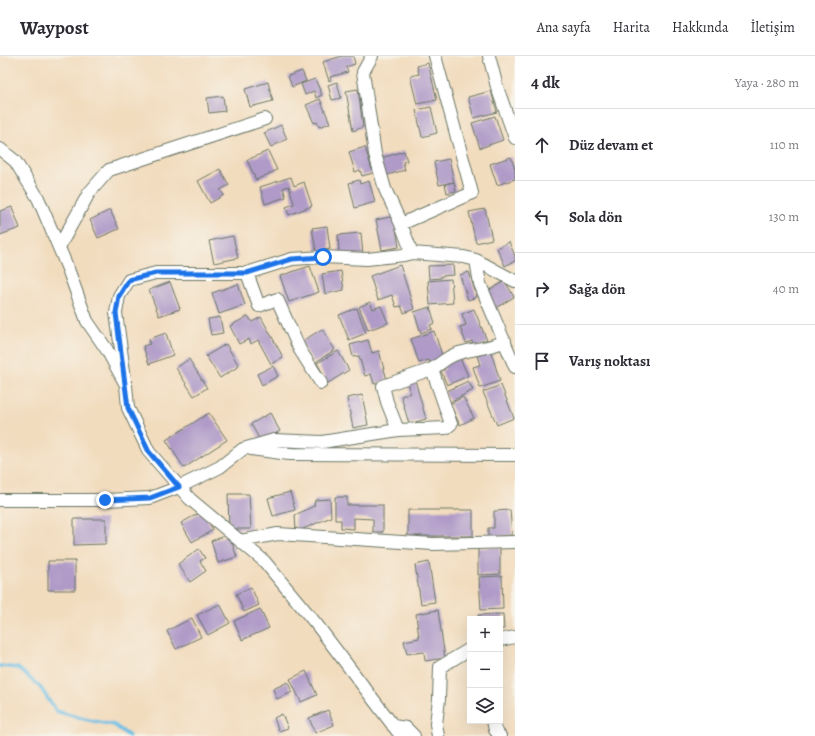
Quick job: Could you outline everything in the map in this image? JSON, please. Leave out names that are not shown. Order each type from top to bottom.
[{"type":"street","points":[[372,56],[363,72],[375,154],[385,189],[402,224],[412,253]]},
{"type":"street","points":[[402,224],[472,193],[435,56]]},
{"type":"street","points":[[489,56],[497,87],[515,138]]},
{"type":"street","points":[[59,247],[89,193],[109,170],[265,119]]},
{"type":"street","points":[[0,149],[15,162],[38,198],[59,247],[87,321],[107,350],[126,386]]},
{"type":"street","points":[[414,736],[406,728],[397,731],[318,625],[264,561],[190,499],[149,452],[128,408],[116,313],[119,296],[129,280],[156,273],[247,273],[292,259],[323,257],[367,259],[412,253],[464,257],[476,260],[515,281]]},
{"type":"street","points":[[476,260],[480,284],[515,367]]},
{"type":"street","points":[[247,273],[259,306],[277,299],[300,350],[321,383]]},
{"type":"street","points":[[398,430],[387,402],[383,386],[432,369],[448,358],[457,354],[493,347],[505,341]]},
{"type":"street","points":[[0,500],[105,500],[150,498],[179,487],[220,467],[246,448],[274,440],[322,442],[398,430],[446,428],[451,424],[432,369]]},
{"type":"street","points":[[246,448],[289,454],[515,455]]},
{"type":"street","points":[[240,541],[278,534],[433,544],[515,542]]},
{"type":"street","points":[[503,639],[515,637]]},
{"type":"street","points":[[438,736],[436,724],[439,699],[440,667],[467,651]]},
{"type":"street","points":[[494,724],[495,730],[500,736]]},
{"type":"building","points":[[342,56],[353,56],[355,64],[346,67],[348,72],[330,77],[331,80],[329,81],[323,62]]},
{"type":"building","points":[[428,63],[437,100],[417,104],[410,76],[419,74],[417,66]]},
{"type":"building","points":[[302,71],[306,81],[292,87],[288,76]]},
{"type":"building","points":[[315,79],[322,95],[316,98],[314,91],[305,95],[301,84]]},
{"type":"building","points":[[268,82],[273,101],[250,107],[245,89]]},
{"type":"building","points":[[337,82],[341,98],[332,100],[328,85]]},
{"type":"building","points":[[358,89],[363,127],[353,131],[346,91]]},
{"type":"building","points":[[491,91],[497,112],[474,118],[468,97]]},
{"type":"building","points":[[223,96],[225,111],[209,113],[207,98]]},
{"type":"building","points":[[320,99],[330,123],[319,127],[317,122],[314,123],[306,105]]},
{"type":"building","points":[[431,107],[437,133],[422,137],[416,110]]},
{"type":"building","points":[[495,116],[503,140],[480,148],[472,123]]},
{"type":"building","points":[[281,125],[287,139],[271,147],[264,133]]},
{"type":"building","points":[[365,147],[373,173],[362,176],[360,170],[355,172],[349,152]]},
{"type":"building","points":[[268,151],[277,170],[256,180],[247,160]]},
{"type":"building","points":[[404,151],[407,161],[403,162],[405,170],[384,176],[378,159]]},
{"type":"building","points":[[511,157],[515,169],[515,179],[497,185],[490,164]]},
{"type":"building","points":[[449,159],[454,182],[439,185],[434,162]]},
{"type":"building","points":[[220,169],[229,185],[220,190],[224,195],[210,203],[198,181]]},
{"type":"building","points":[[291,177],[294,186],[304,182],[312,206],[289,215],[286,207],[294,204],[289,186],[283,188],[286,197],[265,204],[260,187]]},
{"type":"building","points":[[359,180],[360,184],[369,181],[375,202],[355,208],[349,183]]},
{"type":"building","points":[[454,182],[456,191],[447,193],[445,184]]},
{"type":"building","points":[[12,207],[20,228],[0,235],[0,211]]},
{"type":"building","points":[[485,209],[492,239],[476,243],[469,212]]},
{"type":"building","points":[[110,210],[119,229],[98,238],[90,220]]},
{"type":"building","points":[[394,216],[399,247],[382,250],[376,220]]},
{"type":"building","points":[[327,226],[330,249],[316,251],[312,228]]},
{"type":"building","points":[[361,233],[363,255],[339,256],[338,235]]},
{"type":"building","points":[[233,236],[238,258],[214,263],[209,241]]},
{"type":"building","points":[[509,242],[515,256],[515,261],[505,266],[497,248]]},
{"type":"building","points":[[400,265],[414,309],[404,313],[401,306],[396,307],[392,295],[378,300],[370,276]]},
{"type":"building","points":[[453,265],[454,275],[429,279],[428,266]]},
{"type":"building","points":[[310,266],[319,292],[289,302],[280,276]]},
{"type":"building","points":[[341,271],[344,290],[325,294],[322,274]]},
{"type":"building","points":[[469,272],[477,297],[468,300],[460,275]]},
{"type":"building","points":[[451,279],[453,303],[430,305],[428,281]]},
{"type":"building","points":[[505,281],[514,297],[494,309],[484,293]]},
{"type":"building","points":[[170,282],[180,309],[159,316],[149,290]]},
{"type":"building","points":[[238,284],[245,305],[219,314],[212,293]]},
{"type":"building","points":[[370,302],[373,309],[381,306],[388,323],[368,330],[359,307]]},
{"type":"building","points":[[430,307],[435,323],[430,325],[432,329],[421,333],[414,312]]},
{"type":"building","points":[[357,308],[366,333],[349,340],[339,315]]},
{"type":"building","points":[[474,309],[488,343],[475,348],[472,341],[466,343],[460,327],[466,325],[462,314]]},
{"type":"building","points":[[248,316],[252,322],[261,317],[283,357],[271,364],[258,340],[251,344],[249,339],[239,344],[230,326]]},
{"type":"building","points":[[220,317],[223,333],[211,335],[208,319]]},
{"type":"building","points":[[322,329],[335,350],[314,363],[301,342]]},
{"type":"building","points":[[434,331],[443,358],[430,363],[429,360],[419,363],[411,339]]},
{"type":"building","points":[[166,333],[173,355],[149,364],[143,346],[150,344],[149,339]]},
{"type":"building","points":[[368,340],[372,353],[379,351],[387,380],[374,384],[371,374],[365,376],[359,356],[353,357],[350,345]]},
{"type":"building","points":[[226,344],[239,366],[220,378],[206,356]]},
{"type":"building","points":[[338,351],[349,370],[328,383],[317,363]]},
{"type":"building","points":[[491,352],[500,381],[480,388],[473,367],[480,365],[477,356]]},
{"type":"building","points":[[460,358],[468,376],[447,385],[441,371],[445,369],[443,365]]},
{"type":"building","points":[[189,359],[207,388],[194,396],[176,368]]},
{"type":"building","points":[[273,366],[278,376],[262,385],[257,374]]},
{"type":"building","points":[[415,380],[426,419],[409,424],[401,396],[410,393],[407,382]]},
{"type":"building","points":[[468,381],[473,390],[450,402],[445,392]]},
{"type":"building","points":[[501,385],[514,418],[497,425],[483,392]]},
{"type":"building","points":[[362,395],[368,425],[353,428],[347,398]]},
{"type":"building","points":[[463,397],[474,418],[460,425],[450,404]]},
{"type":"building","points":[[209,413],[227,440],[184,468],[166,440]]},
{"type":"building","points":[[270,413],[280,431],[261,442],[251,424]]},
{"type":"building","points":[[290,492],[295,510],[273,516],[268,498]]},
{"type":"building","points":[[228,494],[249,494],[251,529],[229,529]]},
{"type":"building","points":[[335,497],[347,497],[347,505],[383,505],[383,532],[373,532],[373,519],[354,518],[354,529],[341,528],[341,520],[335,520]]},
{"type":"building","points":[[330,499],[331,517],[296,532],[295,515],[314,506],[315,500]]},
{"type":"building","points":[[408,510],[473,510],[473,536],[408,536]]},
{"type":"building","points":[[510,510],[512,535],[488,537],[488,528],[494,528],[494,511]]},
{"type":"building","points":[[203,511],[213,530],[192,542],[181,523]]},
{"type":"building","points":[[74,519],[106,519],[106,544],[74,545]]},
{"type":"building","points":[[229,534],[237,557],[218,563],[211,541]]},
{"type":"building","points":[[500,547],[500,574],[478,575],[478,548]]},
{"type":"building","points":[[199,549],[205,558],[200,561],[206,571],[190,582],[178,564]]},
{"type":"building","points":[[48,561],[75,561],[75,590],[48,590]]},
{"type":"building","points":[[429,562],[435,602],[421,604],[415,565]]},
{"type":"building","points":[[502,576],[503,609],[481,610],[479,577]]},
{"type":"building","points":[[251,587],[259,605],[244,612],[236,594]]},
{"type":"building","points":[[220,604],[230,623],[208,635],[197,615]]},
{"type":"building","points":[[260,609],[269,628],[242,640],[234,621]]},
{"type":"building","points":[[438,610],[445,658],[425,661],[424,652],[407,654],[404,641],[419,638],[416,614]]},
{"type":"building","points":[[503,614],[504,629],[503,616],[478,615]]},
{"type":"building","points":[[192,618],[201,637],[176,649],[167,631]]},
{"type":"building","points":[[306,671],[317,695],[301,702],[290,679]]},
{"type":"building","points":[[288,682],[292,692],[277,699],[273,689]]},
{"type":"building","points":[[328,710],[334,725],[315,733],[309,718]]},
{"type":"building","points":[[282,714],[288,728],[279,731],[274,718]]},
{"type":"waterway","points":[[0,666],[18,668],[40,687],[56,711],[84,719],[114,725],[129,736]]},
{"type":"route","points":[[105,500],[150,498],[179,487],[149,452],[128,408],[116,313],[119,296],[129,280],[156,273],[247,273],[292,259],[323,257]]}]
